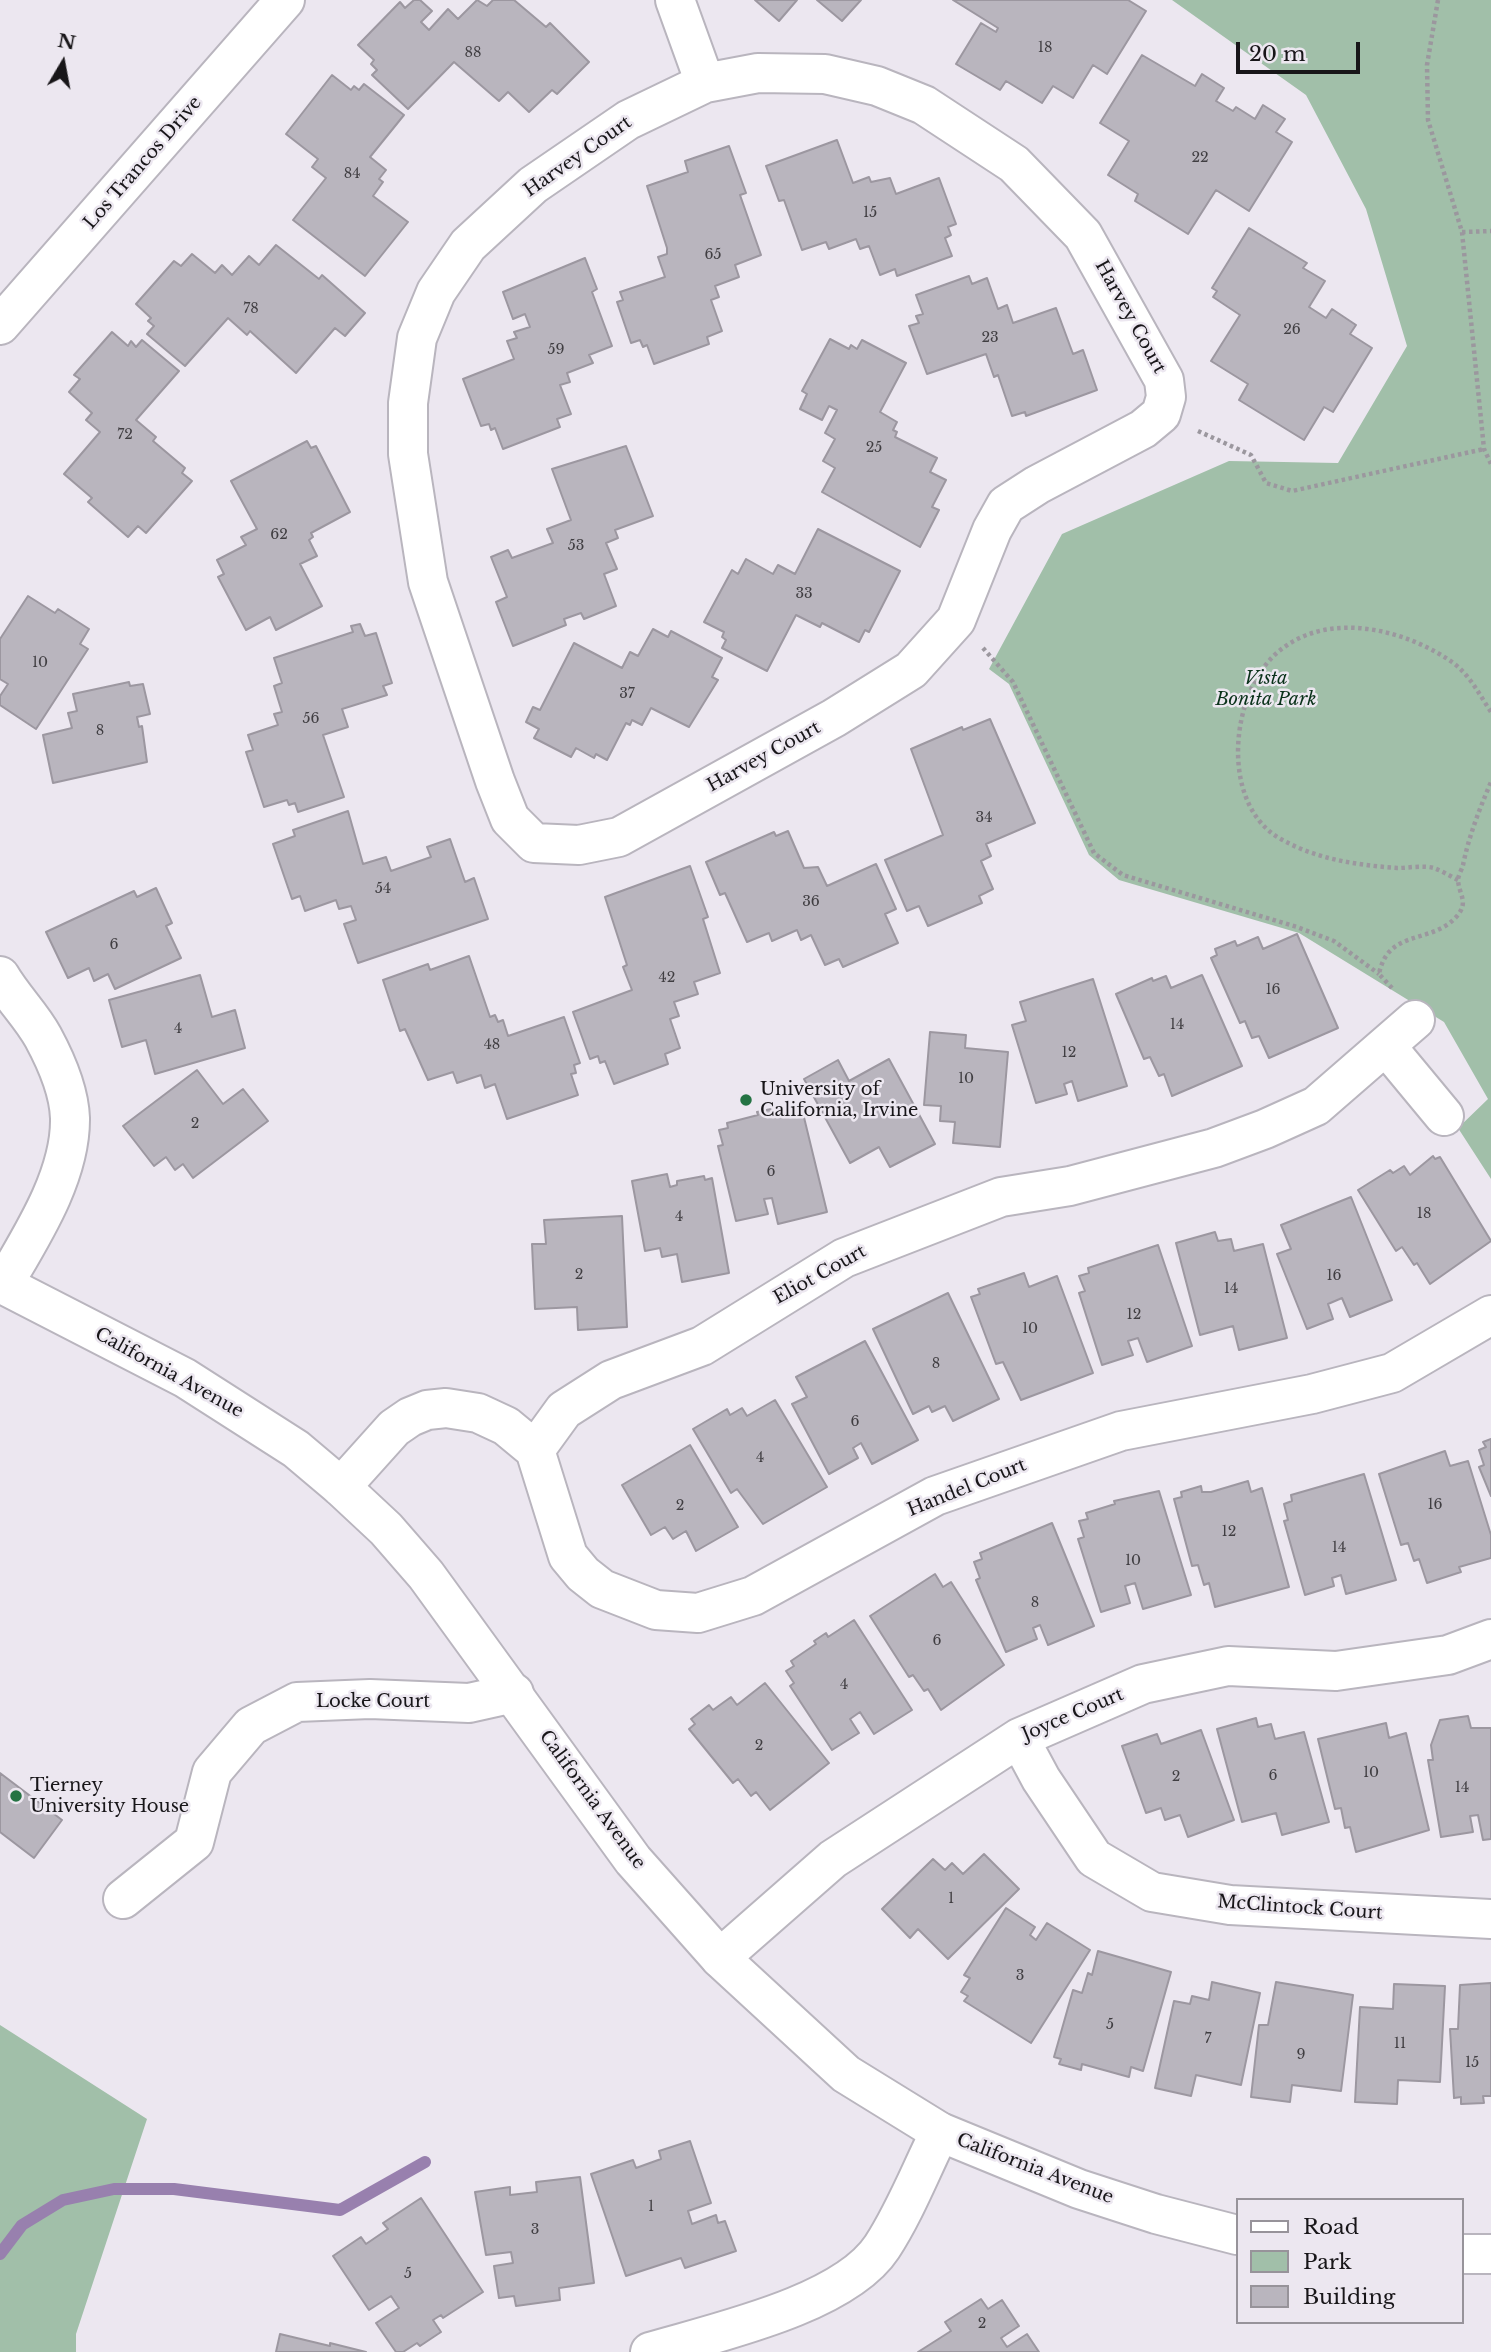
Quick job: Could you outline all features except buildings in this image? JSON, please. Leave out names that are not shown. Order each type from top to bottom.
[{"type":"street","name":"Los Trancos Drive","points":[[0,325],[285,0]]},
{"type":"street","points":[[675,0],[705,83]]},
{"type":"street","name":"Harvey Court","points":[[771,73],[825,74],[877,86],[924,105],[1014,164],[1083,235],[1108,275],[1164,380],[1166,397],[1161,414],[1122,442],[1037,485],[1006,505],[992,530],[956,620],[911,670],[834,718],[620,837],[579,845],[534,842],[510,819],[462,692],[428,582],[408,454],[408,403],[417,338],[436,292],[468,245],[533,185],[628,120],[705,83],[771,73]]},
{"type":"street","points":[[0,976],[42,1036],[64,1085],[70,1118],[65,1155],[52,1189],[2,1284]]},
{"type":"street","name":"Eliot Court","points":[[535,1450],[564,1410],[611,1380],[702,1346],[844,1258],[1001,1197],[1070,1186],[1214,1148],[1265,1129],[1316,1106],[1415,1020]]},
{"type":"street","points":[[1386,1045],[1444,1116]]},
{"type":"street","name":"California Avenue","points":[[2,1284],[195,1384],[296,1449],[386,1529],[426,1576],[514,1693],[632,1860],[720,1958],[846,2074],[940,2132],[1079,2189],[1156,2214],[1236,2235]]},
{"type":"street","name":"Handel Court","points":[[535,1450],[568,1556],[583,1574],[602,1589],[646,1606],[698,1613],[753,1596],[935,1496],[1121,1431],[1312,1394],[1392,1373],[1491,1315]]},
{"type":"street","points":[[341,1487],[394,1429],[410,1417],[427,1410],[446,1408],[478,1413],[506,1426],[535,1450]]},
{"type":"street","name":"Joyce Court","points":[[720,1958],[833,1859],[1018,1738],[1143,1684],[1228,1666],[1336,1671],[1447,1655],[1491,1639]]},
{"type":"street","name":"Locke Court","points":[[123,1899],[194,1842],[212,1772],[251,1726],[297,1702],[370,1699],[469,1703],[514,1693]]},
{"type":"street","name":"McClintock Court","points":[[1018,1738],[1041,1779],[1094,1858],[1152,1892],[1230,1906],[1491,1919]]},
{"type":"street","points":[[650,2352],[791,2310],[842,2283],[881,2249],[940,2132]]},
{"type":"street","points":[[1463,2254],[1491,2254]]},
{"type":"path","points":[[1438,0],[1427,65],[1428,120],[1462,232],[1484,449],[1491,464]]},
{"type":"path","points":[[1462,232],[1491,231]]},
{"type":"path","points":[[1161,414],[1251,455],[1266,482],[1292,491],[1484,449]]},
{"type":"path","points":[[956,620],[1013,682],[1094,853],[1123,875],[1297,926],[1334,941],[1380,974],[1401,997],[1415,1020]]},
{"type":"path","points":[[1458,880],[1432,867],[1399,868],[1318,856],[1279,838],[1261,825],[1240,782],[1238,739],[1248,696],[1262,669],[1283,647],[1315,632],[1345,626],[1379,631],[1416,642],[1453,663],[1475,684],[1491,712]]},
{"type":"path","points":[[1380,974],[1382,957],[1393,946],[1441,927],[1456,917],[1464,896],[1458,880],[1465,846],[1491,782]]},
{"type":"green space","name":"Vista Bonita Park","points":[[1172,0],[1491,0],[1491,1179],[1458,1128],[1488,1099],[1444,1022],[1299,933],[1119,880],[1089,855],[1009,684],[989,669],[1062,534],[1229,461],[1338,463],[1407,346],[1366,209],[1306,95]]},
{"type":"green space","points":[[0,2025],[147,2119],[76,2334],[76,2352],[0,2352]]},
{"type":"waterway","points":[[0,2254],[22,2225],[63,2200],[114,2189],[174,2189],[340,2210],[425,2162]]},
{"type":"place","name":"University of California, Irvine","points":[[746,1100]]},
{"type":"place","name":"Tierney University House","points":[[16,1796]]}]
